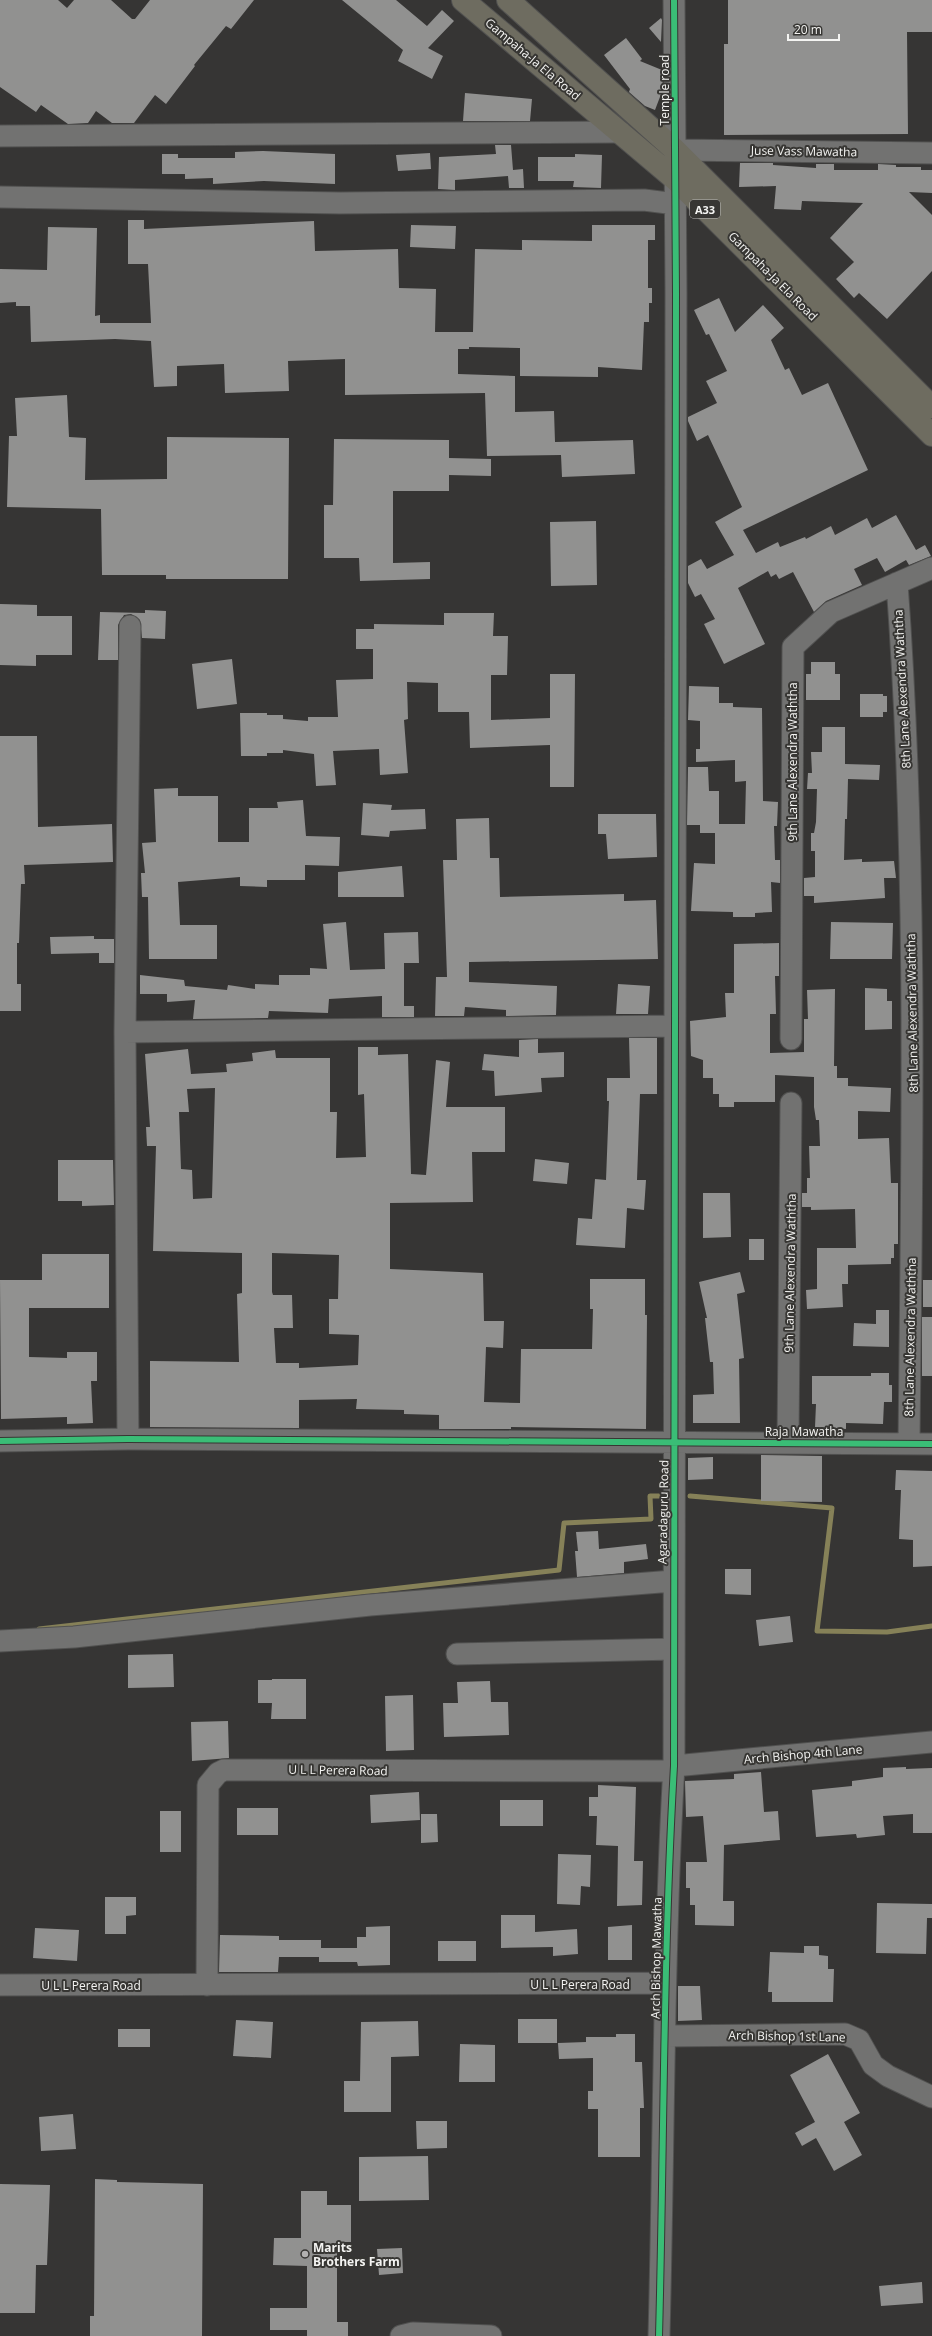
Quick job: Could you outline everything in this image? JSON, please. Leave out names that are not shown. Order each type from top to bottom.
[{"type":"highway","name":"Gampaha-Ja Ela Road","points":[[463,0],[675,179],[932,435]]},
{"type":"highway","name":"Gampaha-Ja Ela Road","points":[[508,0],[675,150],[932,407]]},
{"type":"street","name":"Temple road","points":[[674,0],[676,204],[674,1026]]},
{"type":"street","points":[[0,136],[620,132]]},
{"type":"street","name":"Juse Vass Mawatha","points":[[675,150],[932,153]]},
{"type":"street","points":[[0,197],[340,203],[644,200],[676,204]]},
{"type":"street","name":"9th Lane Alexendra Waththa","points":[[791,1039],[793,647],[831,612],[932,568]]},
{"type":"street","name":"8th Lane Alexendra Waththa","points":[[897,583],[903,669],[911,895],[913,1119],[909,1443]]},
{"type":"street","points":[[128,1439],[125,1032],[130,626]]},
{"type":"street","points":[[125,1032],[674,1026]]},
{"type":"street","name":"Agaradaguru Road","points":[[673,1581],[675,1443],[674,1026]]},
{"type":"street","name":"9th Lane Alexendra Waththa","points":[[788,1442],[791,1103]]},
{"type":"street","name":"Raja Mawatha","points":[[0,1441],[128,1439],[932,1444]]},
{"type":"street","points":[[0,1640],[74,1637],[370,1605],[673,1581]]},
{"type":"street","name":"Arch Bishop Mawatha","points":[[659,2336],[666,2036],[665,1983],[674,1769],[673,1581]]},
{"type":"street","points":[[457,1654],[674,1649]]},
{"type":"street","name":"Arch Bishop 4th Lane","points":[[674,1769],[932,1742]]},
{"type":"street","name":"U L L Perera Road","points":[[207,1985],[208,1785],[218,1773],[224,1770],[674,1769]]},
{"type":"street","name":"U L L Perera Road","points":[[0,1985],[665,1983]]},
{"type":"street","name":"Arch Bishop 1st Lane","points":[[666,2036],[845,2034],[859,2040],[873,2065],[888,2076],[932,2097]]},
{"type":"street","points":[[401,2336],[413,2333],[491,2336]]},
{"type":"building","points":[[0,0],[58,0],[67,8],[74,0],[111,0],[132,19],[135,19],[150,0],[254,0],[231,29],[226,26],[194,65],[195,66],[166,104],[155,95],[134,123],[112,123],[96,111],[88,123],[68,124],[41,105],[36,112],[0,87]]},
{"type":"building","points":[[342,0],[396,0],[427,26],[442,10],[454,21],[428,48],[443,56],[432,79],[398,61],[403,50]]},
{"type":"building","points":[[728,0],[932,0],[932,32],[907,32],[908,134],[724,135],[724,44],[728,44]]},
{"type":"building","points":[[661,18],[662,20],[661,42],[649,28]]},
{"type":"building","points":[[626,38],[642,59],[640,61],[662,70],[663,89],[655,110],[645,106],[629,92],[630,89],[604,55]]},
{"type":"building","points":[[465,93],[532,99],[530,121],[463,121]]},
{"type":"building","points":[[495,145],[511,145],[513,170],[523,169],[524,188],[509,188],[508,176],[455,180],[455,190],[438,189],[439,157],[496,154]]},
{"type":"building","points":[[263,151],[335,154],[335,184],[264,181],[213,184],[213,178],[185,179],[185,174],[162,174],[162,154],[178,154],[178,158],[235,158],[235,152]]},
{"type":"building","points":[[430,153],[431,169],[398,171],[396,155]]},
{"type":"building","points":[[575,154],[602,155],[601,188],[573,187],[574,181],[538,181],[538,157],[575,157]]},
{"type":"building","points":[[740,163],[773,163],[773,165],[816,168],[816,164],[834,164],[834,170],[878,170],[878,164],[896,165],[896,167],[921,167],[921,170],[932,170],[932,193],[909,192],[932,215],[932,271],[887,319],[859,293],[854,298],[836,279],[854,262],[830,238],[863,203],[802,201],[801,210],[774,209],[776,186],[739,187]]},
{"type":"building","points":[[128,220],[144,220],[144,229],[314,221],[315,251],[398,249],[399,288],[436,289],[435,332],[473,332],[475,249],[522,250],[522,240],[592,241],[592,225],[655,225],[655,240],[648,240],[648,288],[652,288],[652,303],[649,303],[649,322],[644,322],[642,370],[598,367],[598,377],[520,376],[520,348],[469,347],[469,349],[458,349],[458,374],[515,376],[515,412],[554,411],[555,442],[633,440],[635,474],[562,477],[561,455],[487,456],[485,393],[345,395],[345,359],[288,361],[289,391],[225,393],[224,364],[177,366],[177,386],[154,387],[151,341],[115,339],[31,342],[30,306],[16,306],[16,302],[0,303],[0,269],[47,270],[48,227],[97,228],[95,316],[100,315],[100,323],[151,323],[148,264],[128,264]]},
{"type":"building","points":[[411,225],[456,226],[455,249],[410,247]]},
{"type":"building","points":[[719,298],[735,332],[763,305],[784,328],[771,340],[785,370],[789,368],[802,395],[828,383],[868,470],[743,530],[756,553],[778,542],[780,547],[805,537],[806,539],[831,526],[835,535],[867,518],[872,528],[896,515],[916,550],[925,545],[931,556],[909,565],[906,560],[885,572],[877,558],[854,569],[862,585],[826,601],[814,612],[793,572],[779,579],[776,574],[771,577],[768,571],[738,588],[765,644],[724,664],[704,624],[715,619],[701,594],[695,597],[688,583],[688,566],[701,559],[707,569],[734,555],[715,522],[742,507],[708,435],[697,441],[688,421],[688,417],[717,403],[706,381],[727,371],[709,334],[706,335],[694,310]]},
{"type":"building","points":[[67,395],[69,437],[86,438],[85,480],[167,479],[167,437],[289,438],[288,579],[166,579],[166,575],[102,575],[101,509],[7,507],[9,436],[17,436],[15,398]]},
{"type":"building","points":[[334,439],[449,440],[449,458],[491,459],[491,476],[449,475],[449,491],[393,491],[393,563],[430,562],[430,579],[360,581],[359,558],[324,558],[324,505],[333,505]]},
{"type":"building","points":[[596,521],[597,585],[551,586],[550,522]]},
{"type":"building","points":[[0,604],[37,605],[37,616],[72,616],[72,655],[36,655],[36,666],[0,665]]},
{"type":"building","points":[[145,610],[166,611],[165,639],[142,638],[140,620],[131,614],[124,615],[118,625],[118,660],[98,660],[100,612],[145,613]]},
{"type":"building","points":[[444,613],[494,613],[493,636],[508,636],[507,675],[491,675],[491,720],[550,718],[550,674],[575,674],[574,787],[550,787],[550,745],[470,748],[469,712],[438,712],[438,683],[407,682],[408,719],[404,720],[408,773],[380,775],[379,749],[333,751],[336,785],[316,786],[314,754],[283,750],[283,753],[267,753],[267,756],[241,756],[240,713],[267,713],[267,715],[283,715],[283,719],[308,721],[308,717],[338,717],[336,680],[373,679],[373,649],[356,649],[356,629],[374,629],[374,624],[444,625]]},
{"type":"building","points":[[232,659],[237,704],[197,709],[192,664]]},
{"type":"building","points":[[811,662],[835,662],[835,674],[840,674],[840,700],[806,700],[806,674],[811,674]]},
{"type":"building","points":[[689,686],[719,687],[719,703],[733,703],[733,707],[762,708],[763,801],[778,802],[777,826],[774,826],[775,860],[780,860],[780,883],[771,882],[772,912],[755,913],[755,917],[733,917],[733,912],[691,911],[694,863],[715,864],[715,833],[700,833],[700,825],[687,825],[688,767],[708,767],[709,791],[719,791],[719,824],[745,824],[746,781],[735,782],[735,760],[696,762],[696,749],[700,749],[700,721],[688,720]]},
{"type":"building","points":[[860,694],[883,694],[883,696],[887,696],[887,712],[883,712],[883,717],[860,717]]},
{"type":"building","points":[[822,727],[845,727],[845,764],[880,765],[879,780],[848,779],[844,860],[862,859],[862,862],[894,861],[896,878],[884,878],[885,898],[814,903],[814,896],[804,896],[804,878],[815,877],[815,851],[811,851],[811,833],[814,833],[816,822],[817,789],[807,789],[808,773],[812,773],[811,752],[822,752]]},
{"type":"building","points":[[0,736],[37,736],[38,827],[112,824],[113,862],[24,865],[25,884],[21,884],[19,943],[17,943],[17,984],[21,984],[21,1011],[0,1011]]},
{"type":"building","points":[[178,788],[178,796],[218,796],[218,842],[249,842],[249,808],[278,808],[277,802],[303,800],[306,836],[340,837],[339,866],[305,865],[305,880],[267,880],[267,887],[240,886],[240,877],[178,882],[180,925],[217,925],[217,959],[149,959],[148,897],[142,897],[141,873],[145,873],[142,843],[156,842],[154,789]]},
{"type":"building","points":[[363,803],[392,805],[391,810],[425,809],[426,829],[390,831],[389,837],[361,835]]},
{"type":"building","points":[[598,814],[656,814],[657,857],[608,859],[606,834],[598,834]]},
{"type":"building","points":[[489,818],[490,858],[499,858],[500,897],[624,894],[624,901],[656,900],[658,959],[469,962],[469,982],[557,986],[556,1015],[506,1016],[506,1010],[465,1007],[464,1016],[435,1016],[436,977],[447,977],[443,860],[457,860],[456,819]]},
{"type":"building","points":[[402,866],[404,897],[338,897],[338,872]]},
{"type":"building","points":[[346,922],[350,970],[385,969],[384,933],[418,932],[419,963],[404,963],[404,1006],[414,1006],[414,1017],[382,1017],[382,996],[329,999],[328,1013],[269,1011],[268,1018],[193,1019],[195,1000],[167,1002],[167,994],[140,994],[140,975],[184,980],[185,986],[227,990],[228,985],[255,989],[255,984],[279,985],[279,975],[310,975],[310,968],[327,969],[323,924]]},
{"type":"building","points":[[831,922],[893,923],[892,959],[830,959]]},
{"type":"building","points":[[94,936],[94,939],[114,939],[114,963],[99,963],[99,953],[51,954],[50,937]]},
{"type":"building","points":[[779,943],[779,976],[775,976],[776,1014],[770,1014],[770,1053],[804,1052],[804,1019],[808,1019],[807,990],[835,989],[834,1066],[837,1066],[837,1078],[848,1078],[848,1086],[891,1088],[890,1112],[858,1111],[858,1139],[889,1138],[891,1183],[898,1183],[898,1244],[894,1244],[894,1258],[891,1258],[891,1264],[848,1265],[848,1284],[842,1284],[843,1307],[807,1309],[806,1290],[817,1289],[817,1248],[856,1248],[855,1209],[811,1210],[811,1207],[802,1207],[802,1193],[807,1193],[807,1178],[810,1178],[809,1146],[820,1146],[819,1120],[816,1120],[814,1107],[814,1077],[775,1075],[775,1102],[734,1102],[734,1107],[719,1107],[719,1094],[713,1094],[713,1078],[703,1078],[703,1060],[691,1056],[690,1021],[726,1017],[725,993],[734,993],[734,944]]},
{"type":"building","points":[[618,984],[650,986],[648,1014],[616,1014]]},
{"type":"building","points":[[865,988],[887,989],[887,1001],[892,1001],[892,1029],[865,1030]]},
{"type":"building","points":[[629,1038],[657,1038],[657,1094],[640,1094],[637,1180],[646,1180],[644,1210],[627,1208],[625,1248],[576,1245],[578,1218],[592,1219],[595,1179],[606,1180],[609,1101],[607,1101],[607,1078],[630,1078]]},
{"type":"building","points":[[538,1039],[538,1053],[564,1052],[564,1077],[541,1078],[542,1092],[495,1096],[494,1071],[482,1070],[484,1054],[519,1057],[519,1040]]},
{"type":"building","points":[[358,1047],[378,1047],[378,1055],[408,1054],[411,1174],[426,1175],[436,1060],[450,1062],[446,1107],[505,1107],[505,1152],[472,1152],[473,1202],[390,1203],[390,1269],[483,1273],[484,1321],[504,1321],[503,1348],[486,1347],[484,1402],[520,1403],[521,1349],[592,1349],[593,1309],[590,1309],[590,1279],[645,1279],[645,1315],[647,1315],[646,1429],[511,1427],[511,1429],[439,1429],[439,1415],[404,1414],[404,1410],[356,1409],[357,1399],[299,1400],[299,1428],[150,1427],[150,1361],[239,1362],[237,1294],[242,1293],[242,1253],[153,1251],[156,1146],[147,1146],[146,1127],[150,1127],[145,1054],[188,1049],[191,1074],[227,1072],[226,1064],[253,1061],[252,1053],[275,1050],[276,1058],[330,1058],[330,1112],[337,1112],[336,1158],[366,1157],[364,1094],[358,1095]],"holes":[[[215,1088],[212,1198],[193,1199],[192,1170],[181,1169],[179,1112],[189,1112],[187,1089]],[[272,1253],[339,1255],[338,1299],[329,1299],[329,1334],[359,1335],[358,1365],[299,1368],[299,1363],[276,1363],[274,1328],[293,1328],[292,1295],[273,1295]]]},
{"type":"building","points":[[535,1159],[569,1163],[567,1184],[533,1181]]},
{"type":"building","points":[[58,1160],[113,1160],[114,1205],[82,1206],[82,1201],[58,1201]]},
{"type":"building","points":[[703,1193],[730,1193],[731,1237],[703,1238]]},
{"type":"building","points":[[749,1239],[764,1239],[764,1260],[749,1260]]},
{"type":"building","points":[[42,1254],[109,1254],[109,1308],[29,1308],[29,1357],[67,1358],[67,1352],[97,1352],[97,1381],[91,1381],[93,1423],[67,1424],[67,1417],[1,1419],[0,1280],[42,1280]]},
{"type":"building","points":[[740,1272],[745,1292],[737,1294],[744,1358],[739,1359],[740,1423],[693,1423],[693,1395],[714,1394],[713,1362],[710,1362],[705,1318],[707,1318],[699,1282]]},
{"type":"building","points":[[923,1280],[932,1280],[932,1307],[923,1307]]},
{"type":"building","points":[[876,1310],[889,1310],[889,1347],[853,1346],[854,1323],[876,1324]]},
{"type":"building","points":[[922,1317],[932,1317],[932,1376],[922,1376]]},
{"type":"building","points":[[871,1373],[889,1373],[889,1385],[892,1385],[892,1402],[884,1402],[883,1424],[846,1423],[846,1429],[815,1427],[816,1404],[812,1404],[812,1376],[871,1376]]},
{"type":"building","points":[[761,1455],[822,1456],[822,1502],[761,1501]]},
{"type":"building","points":[[713,1457],[713,1479],[688,1480],[688,1458]]},
{"type":"building","points":[[896,1470],[932,1471],[932,1566],[913,1567],[913,1540],[899,1539],[901,1490],[895,1490]]},
{"type":"building","points":[[598,1531],[599,1549],[646,1544],[648,1559],[624,1562],[624,1573],[577,1577],[575,1551],[578,1551],[576,1532]]},
{"type":"building","points":[[725,1569],[751,1569],[751,1595],[725,1594]]},
{"type":"building","points":[[790,1616],[793,1642],[759,1646],[756,1620]]},
{"type":"building","points":[[173,1654],[174,1687],[128,1688],[128,1655]]},
{"type":"building","points":[[306,1679],[306,1719],[271,1719],[272,1703],[258,1703],[258,1680]]},
{"type":"building","points":[[490,1681],[491,1702],[508,1702],[509,1735],[444,1737],[443,1703],[458,1703],[457,1682]]},
{"type":"building","points":[[413,1695],[414,1750],[386,1751],[385,1696]]},
{"type":"building","points":[[228,1721],[229,1758],[192,1761],[191,1722]]},
{"type":"building","points":[[906,1767],[906,1769],[932,1768],[932,1833],[913,1833],[913,1814],[883,1816],[885,1835],[857,1838],[856,1834],[816,1837],[812,1790],[852,1786],[852,1781],[883,1777],[883,1768]]},
{"type":"building","points":[[761,1772],[764,1812],[778,1811],[780,1840],[724,1845],[723,1901],[734,1901],[734,1926],[695,1925],[695,1905],[690,1905],[690,1888],[686,1888],[686,1862],[707,1862],[703,1816],[686,1817],[685,1781],[734,1779],[734,1774]]},
{"type":"building","points":[[598,1785],[636,1787],[634,1861],[643,1861],[642,1905],[617,1906],[618,1846],[596,1845],[597,1816],[589,1816],[589,1797],[598,1797]]},
{"type":"building","points":[[419,1792],[420,1820],[371,1823],[370,1795]]},
{"type":"building","points":[[500,1800],[543,1800],[543,1826],[500,1826]]},
{"type":"building","points":[[237,1808],[278,1808],[278,1835],[237,1835]]},
{"type":"building","points":[[160,1811],[181,1811],[181,1852],[160,1852]]},
{"type":"building","points":[[421,1814],[437,1814],[438,1842],[421,1843]]},
{"type":"building","points":[[558,1854],[591,1855],[590,1887],[581,1886],[580,1905],[557,1904]]},
{"type":"building","points":[[105,1897],[136,1897],[136,1915],[126,1916],[126,1934],[105,1934]]},
{"type":"building","points":[[877,1903],[932,1904],[932,1918],[927,1918],[926,1954],[876,1953]]},
{"type":"building","points":[[501,1915],[535,1915],[535,1932],[577,1929],[578,1954],[553,1956],[553,1947],[501,1948]]},
{"type":"building","points":[[632,1925],[632,1960],[608,1960],[608,1927]]},
{"type":"building","points":[[390,1926],[390,1965],[358,1966],[357,1962],[319,1962],[319,1957],[279,1957],[278,1972],[219,1972],[220,1935],[279,1936],[279,1940],[321,1940],[321,1948],[357,1948],[357,1937],[366,1937],[366,1927]]},
{"type":"building","points":[[35,1928],[79,1930],[77,1961],[33,1958]]},
{"type":"building","points":[[438,1941],[476,1941],[476,1961],[438,1961]]},
{"type":"building","points":[[804,1946],[819,1946],[819,1955],[828,1956],[828,1969],[834,1969],[833,2002],[772,2002],[772,1992],[768,1992],[770,1952],[804,1953]]},
{"type":"building","points":[[678,1986],[700,1986],[702,2020],[678,2021]]},
{"type":"building","points":[[518,2019],[557,2019],[557,2043],[518,2043]]},
{"type":"building","points":[[236,2020],[273,2022],[271,2058],[233,2056]]},
{"type":"building","points":[[418,2021],[419,2056],[391,2057],[391,2112],[344,2112],[344,2081],[360,2081],[361,2022]]},
{"type":"building","points":[[118,2029],[150,2029],[150,2047],[118,2047]]},
{"type":"building","points":[[616,2034],[635,2034],[635,2062],[642,2062],[644,2108],[640,2108],[640,2157],[598,2157],[598,2109],[588,2109],[588,2091],[593,2091],[593,2058],[559,2059],[558,2043],[586,2042],[586,2037],[616,2037]]},
{"type":"building","points":[[460,2044],[495,2045],[495,2082],[459,2082]]},
{"type":"building","points":[[828,2054],[860,2113],[844,2122],[862,2155],[834,2171],[816,2138],[802,2146],[795,2133],[815,2122],[790,2075]]},
{"type":"building","points":[[73,2114],[76,2149],[41,2151],[39,2117]]},
{"type":"building","points":[[416,2121],[447,2121],[447,2148],[417,2149]]},
{"type":"building","points":[[428,2156],[429,2200],[359,2201],[359,2157]]},
{"type":"building","points":[[95,2179],[117,2180],[117,2182],[203,2184],[202,2336],[90,2336],[90,2316],[94,2316]]},
{"type":"building","points":[[0,2184],[50,2185],[47,2265],[36,2265],[35,2313],[0,2313]]},
{"type":"building","name":"Marits Brothers Farm","points":[[301,2191],[327,2191],[327,2205],[351,2205],[351,2242],[337,2242],[337,2322],[348,2322],[348,2336],[307,2336],[307,2330],[270,2330],[270,2308],[307,2308],[307,2266],[273,2265],[274,2238],[301,2238]]},
{"type":"building","points":[[402,2248],[403,2273],[379,2275],[377,2249]]},
{"type":"building","points":[[922,2282],[923,2303],[881,2306],[879,2286]]},
{"type":"waterway","points":[[39,1629],[559,1570],[564,1523],[651,1519],[650,1496],[659,1496]]},
{"type":"waterway","points":[[690,1496],[832,1508],[817,1631],[887,1632],[932,1626]]},
{"type":"cycle path","points":[[659,2336],[666,1980],[670,1837],[674,1766],[676,293],[674,0]]},
{"type":"cycle path","points":[[0,1441],[128,1439],[932,1444]]},
{"type":"place","name":"Marits Brothers Farm","points":[[305,2254]]}]
